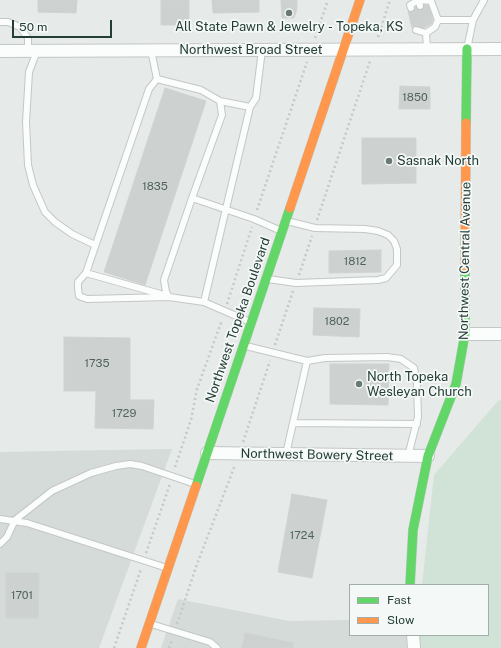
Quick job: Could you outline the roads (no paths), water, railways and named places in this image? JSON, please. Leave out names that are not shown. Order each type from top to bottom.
[{"type":"main road","name":"Northwest Topeka Boulevard","points":[[141,648],[360,0]]},
{"type":"main road","name":"Northwest Central Avenue","points":[[410,584],[414,530],[428,456],[456,384],[464,334],[467,49]]},
{"type":"street","name":"Northwest Broad Street","points":[[0,51],[501,48]]},
{"type":"street","points":[[464,334],[501,334]]},
{"type":"street","name":"Northwest Bowery Street","points":[[207,453],[428,456]]},
{"type":"street","points":[[413,636],[414,648]]},
{"type":"lane","points":[[467,49],[473,20],[484,0]]},
{"type":"lane","points":[[411,8],[410,5],[419,2],[431,1],[438,20],[435,27],[425,30],[416,30]]},
{"type":"lane","points":[[438,20],[473,20]]},
{"type":"lane","points":[[0,22],[8,22],[20,27],[28,38],[33,51],[29,72],[26,122],[28,165],[33,186],[45,212],[55,222],[72,234],[95,245]]},
{"type":"lane","points":[[425,30],[427,49]]},
{"type":"lane","points":[[151,50],[157,79]]},
{"type":"lane","points":[[204,302],[250,107],[256,98],[262,50]]},
{"type":"lane","points":[[157,79],[201,90],[220,100],[250,107]]},
{"type":"lane","points":[[157,79],[149,89],[86,273],[78,282],[78,288],[79,296],[87,299],[169,297]]},
{"type":"lane","points":[[169,297],[166,292],[164,280],[222,115],[220,100]]},
{"type":"lane","points":[[192,198],[254,219],[282,231]]},
{"type":"lane","points":[[266,278],[296,284],[378,280],[386,278],[397,265],[397,249],[394,241],[388,236],[365,229],[314,228],[285,221]]},
{"type":"lane","points":[[86,273],[169,297],[204,302],[251,322]]},
{"type":"lane","points":[[243,345],[307,361],[324,358],[387,357],[401,359],[414,368],[417,384],[417,424],[408,456]]},
{"type":"lane","points":[[286,454],[307,361]]},
{"type":"lane","points":[[293,423],[417,424]]},
{"type":"lane","points":[[0,544],[7,537],[15,520],[52,491],[91,472],[130,464],[172,475],[196,484]]},
{"type":"lane","points":[[0,519],[15,520],[144,560],[168,569]]},
{"type":"lane","points":[[150,624],[210,642],[217,648]]},
{"type":"place","name":"All State Pawn & Jewelry - Topeka, KS","points":[[289,13]]},
{"type":"place","name":"Sasnak North","points":[[389,161]]},
{"type":"place","name":"North Topeka Wesleyan Church","points":[[359,384]]}]
